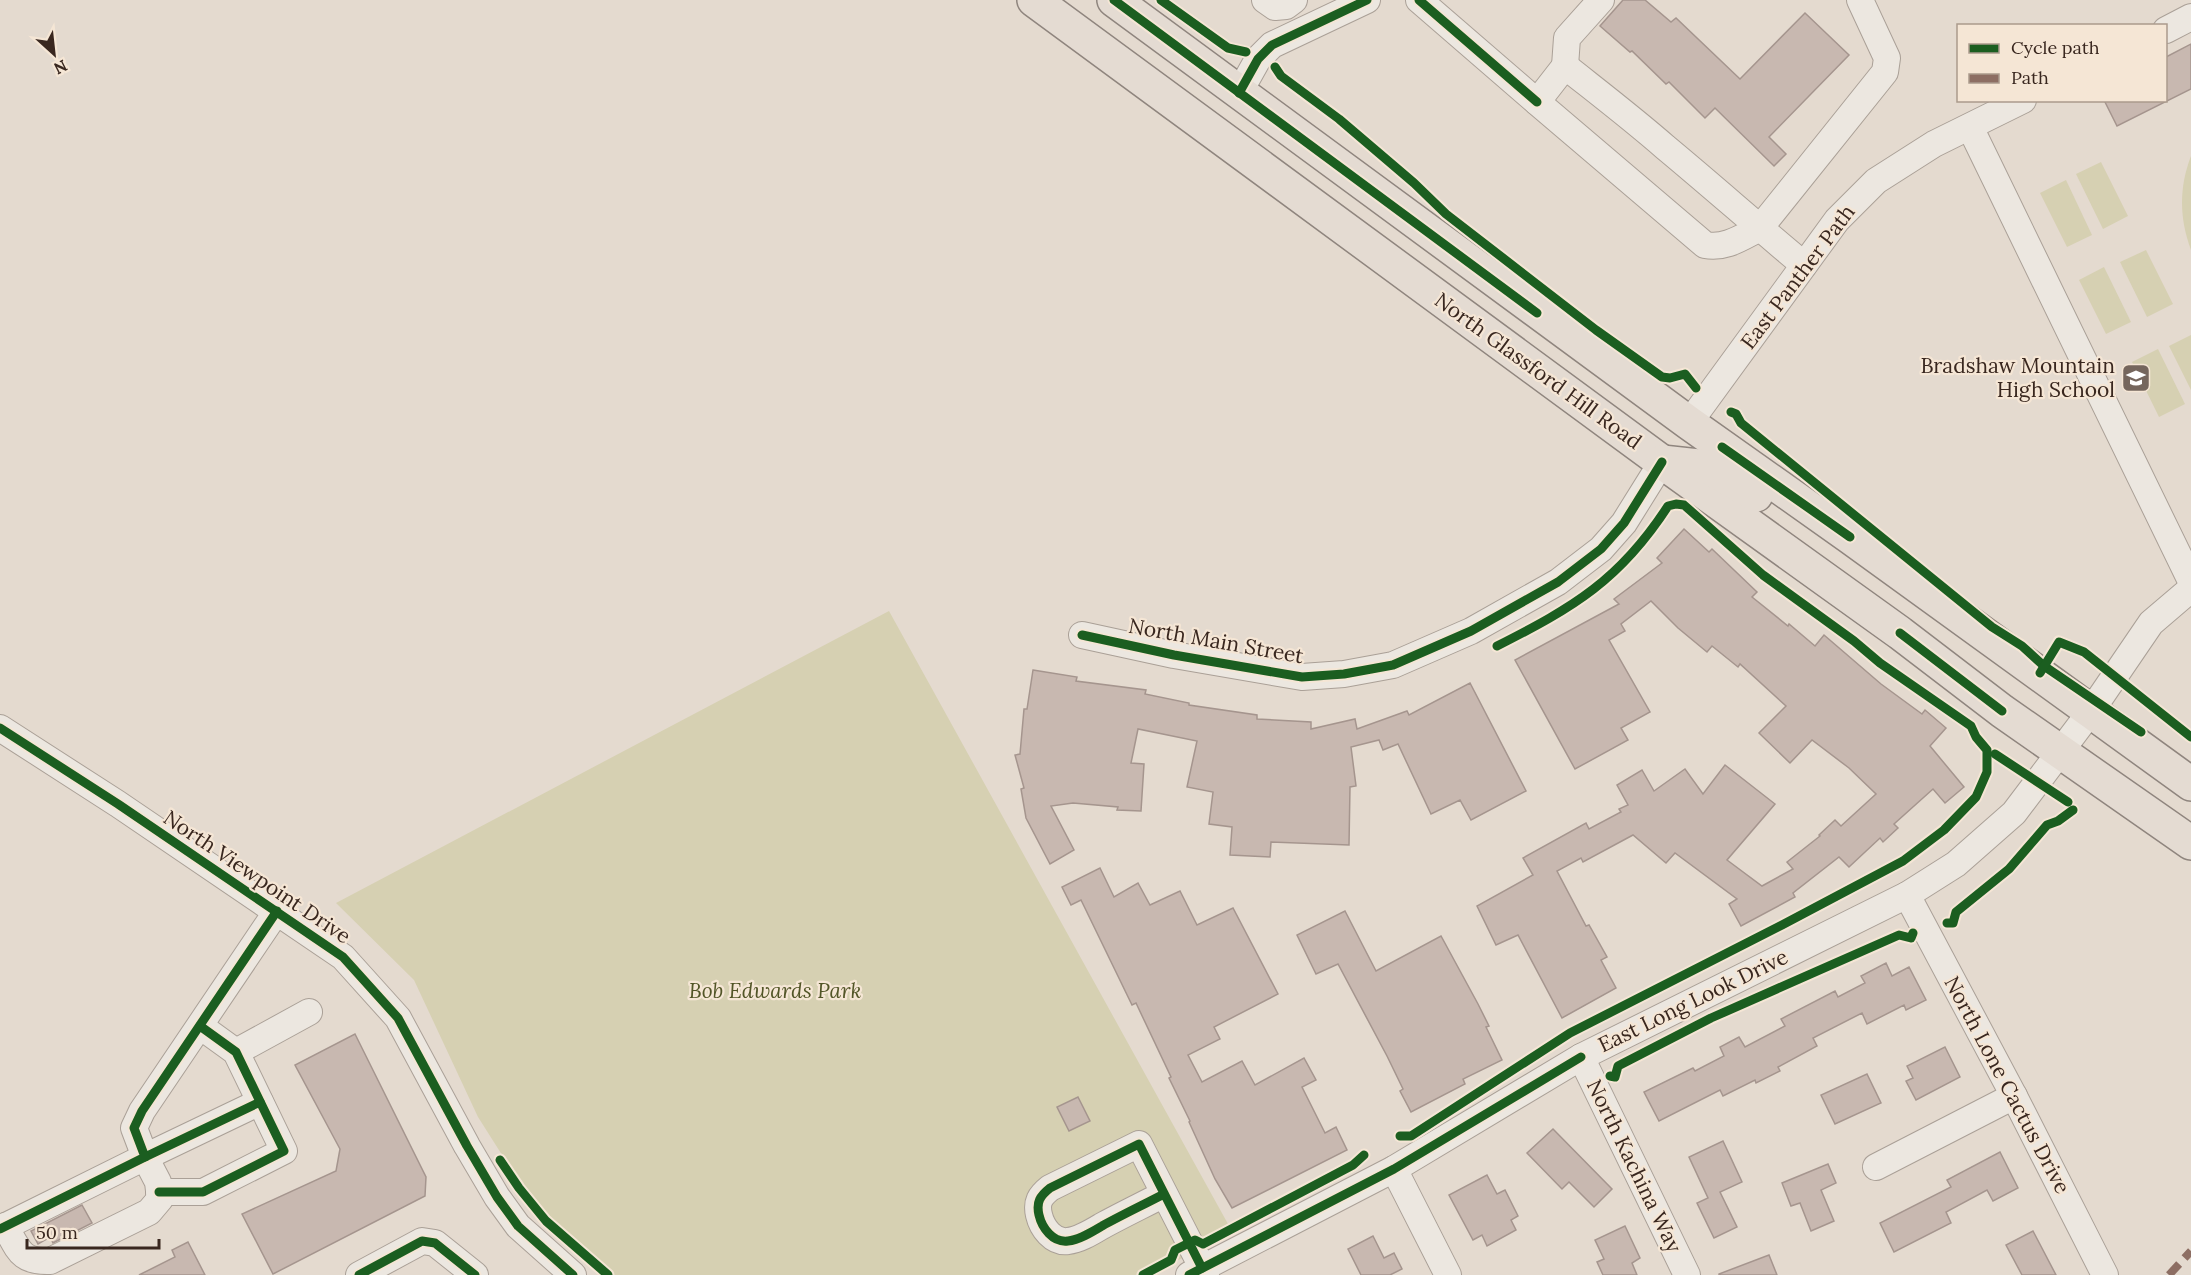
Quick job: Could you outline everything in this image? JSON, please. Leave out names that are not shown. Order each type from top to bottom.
[{"type":"main road","name":"North Glassford Hill Road","points":[[1034,0],[1662,462],[1900,633],[2002,711],[2191,843]]},
{"type":"main road","points":[[1114,0],[1689,423],[2191,784]]},
{"type":"main road","points":[[1547,377],[1587,388],[1653,428],[1689,423]]},
{"type":"main road","points":[[1662,462],[1708,467],[1761,498],[1798,501]]},
{"type":"street","points":[[1265,0],[1275,7],[1286,6],[1294,0]]},
{"type":"street","points":[[1239,93],[1258,59],[1272,45],[1364,0]]},
{"type":"street","points":[[1419,0],[1705,245],[1716,247],[1731,243],[1760,228],[1885,72],[1887,58],[1860,0]]},
{"type":"street","points":[[1537,102],[1565,66],[1567,38],[1601,0]]},
{"type":"street","points":[[2167,29],[2191,17]]},
{"type":"street","points":[[1565,66],[1664,146],[1804,265]]},
{"type":"street","name":"East Panther Path","points":[[1689,423],[1837,220],[1876,181],[1934,144],[2019,102]]},
{"type":"street","points":[[1970,127],[2191,581]]},
{"type":"street","name":"North Main Street","points":[[1082,634],[1174,655],[1302,677],[1344,674],[1393,666],[1471,632],[1558,582],[1601,549],[1624,523],[1662,462]]},
{"type":"street","name":"East Long Look Drive","points":[[1199,1273],[1394,1169],[1581,1057],[1907,895],[1956,864],[2014,813],[2091,711],[2151,623],[2191,589]]},
{"type":"street","name":"North Viewpoint Drive","points":[[0,728],[118,804],[343,957],[398,1017],[497,1197],[518,1226],[567,1273]]},
{"type":"street","name":"North Lone Cactus Drive","points":[[1907,895],[2014,1096],[2105,1275]]},
{"type":"street","points":[[260,1102],[145,1157],[3,1227],[21,1254],[33,1262],[50,1261],[149,1212],[160,1199],[158,1182],[145,1157],[134,1128],[142,1111],[277,911]]},
{"type":"street","points":[[236,1052],[309,1012]]},
{"type":"street","points":[[159,1192],[203,1192],[284,1151],[236,1052],[200,1026]]},
{"type":"street","name":"North Kachina Way","points":[[1581,1057],[1687,1275]]},
{"type":"street","points":[[1876,1167],[2014,1096]]},
{"type":"street","points":[[1164,1194],[1084,1236],[1068,1241],[1059,1240],[1047,1232],[1037,1208],[1040,1196],[1050,1188],[1138,1144],[1164,1194],[1199,1273]]},
{"type":"street","points":[[1394,1169],[1448,1275]]},
{"type":"street","points":[[359,1275],[422,1241],[435,1243],[476,1275]]},
{"type":"green space","points":[[2191,156],[2191,250],[2184,226],[2182,203],[2184,179]]},
{"type":"green space","points":[[2101,162],[2128,216],[2103,229],[2076,174]]},
{"type":"green space","points":[[2066,180],[2092,235],[2067,247],[2040,193]]},
{"type":"green space","points":[[2146,250],[2173,304],[2147,317],[2120,262]]},
{"type":"green space","points":[[2104,267],[2131,322],[2106,334],[2079,280]]},
{"type":"green space","points":[[2191,335],[2191,390],[2169,346]]},
{"type":"green space","points":[[2158,349],[2185,404],[2159,417],[2132,362]]},
{"type":"green space","name":"Bob Edwards Park","points":[[889,611],[1233,1233],[1148,1275],[613,1275],[555,1222],[521,1185],[478,1117],[414,980],[336,903]]},
{"type":"building","points":[[1623,0],[1645,0],[1671,22],[1676,18],[1740,79],[1805,13],[1849,55],[1769,137],[1786,154],[1774,166],[1715,108],[1705,118],[1669,82],[1666,84],[1632,51],[1630,52],[1600,26]]},
{"type":"building","points":[[2191,44],[2191,89],[2167,101],[2167,56]]},
{"type":"building","points":[[2105,102],[2165,102],[2117,126]]},
{"type":"building","points":[[1684,529],[1709,552],[1712,549],[1757,592],[1752,597],[1788,626],[1789,624],[1815,646],[1824,635],[1881,684],[1922,714],[1925,710],[1946,728],[1930,746],[1964,787],[1945,803],[1933,789],[1894,824],[1898,828],[1883,842],[1880,838],[1849,867],[1839,857],[1793,893],[1795,897],[1741,926],[1729,904],[1737,899],[1675,853],[1666,863],[1633,835],[1583,862],[1581,858],[1557,871],[1586,926],[1589,925],[1607,957],[1601,960],[1616,988],[1562,1018],[1518,935],[1496,945],[1477,906],[1533,875],[1523,858],[1586,823],[1589,829],[1621,812],[1619,809],[1628,805],[1617,785],[1642,770],[1654,791],[1685,769],[1703,794],[1725,765],[1775,804],[1727,860],[1762,886],[1793,869],[1787,862],[1820,836],[1835,820],[1841,826],[1876,794],[1849,768],[1812,740],[1790,763],[1759,733],[1786,706],[1740,664],[1738,667],[1712,646],[1707,652],[1651,601],[1621,624],[1625,631],[1609,640],[1650,712],[1621,728],[1628,740],[1575,769],[1515,660],[1619,604],[1614,599],[1662,563],[1657,558]]},
{"type":"building","points":[[1033,670],[1077,677],[1076,681],[1146,690],[1145,694],[1189,703],[1189,705],[1257,715],[1257,719],[1311,722],[1311,729],[1355,719],[1357,729],[1407,711],[1409,715],[1470,683],[1526,791],[1471,820],[1460,800],[1431,814],[1398,744],[1383,750],[1379,740],[1351,747],[1356,786],[1350,787],[1349,845],[1271,842],[1270,857],[1230,855],[1232,827],[1209,824],[1213,792],[1187,787],[1197,741],[1138,729],[1131,763],[1144,764],[1141,811],[1117,810],[1118,807],[1073,803],[1051,806],[1074,850],[1050,864],[1026,818],[1021,789],[1024,788],[1015,755],[1020,754],[1024,709],[1027,709]]},
{"type":"building","points":[[1100,868],[1114,897],[1138,883],[1150,905],[1180,891],[1197,925],[1233,908],[1278,994],[1214,1027],[1220,1039],[1188,1055],[1202,1082],[1242,1061],[1255,1085],[1304,1058],[1316,1080],[1302,1087],[1325,1133],[1336,1127],[1347,1150],[1232,1208],[1215,1179],[1136,1003],[1132,1005],[1081,900],[1071,905],[1062,887]]},
{"type":"building","points":[[1345,911],[1376,971],[1441,936],[1489,1026],[1486,1027],[1502,1060],[1463,1079],[1465,1084],[1411,1112],[1400,1091],[1403,1089],[1387,1056],[1338,964],[1316,974],[1297,935]]},
{"type":"building","points":[[1886,963],[1892,976],[1909,967],[1926,1000],[1906,1010],[1904,1005],[1867,1024],[1862,1013],[1813,1038],[1817,1046],[1778,1067],[1780,1071],[1723,1096],[1720,1090],[1659,1121],[1644,1092],[1724,1056],[1720,1047],[1739,1037],[1745,1047],[1785,1026],[1781,1019],[1835,991],[1838,997],[1865,983],[1861,976]]},
{"type":"building","points":[[355,1034],[426,1177],[425,1196],[273,1274],[242,1214],[336,1171],[340,1149],[295,1065]]},
{"type":"building","points":[[1945,1047],[1960,1077],[1916,1100],[1906,1081],[1913,1078],[1907,1066]]},
{"type":"building","points":[[1867,1074],[1881,1103],[1835,1124],[1821,1095]]},
{"type":"building","points":[[1078,1097],[1090,1121],[1069,1131],[1057,1107]]},
{"type":"building","points":[[1553,1129],[1612,1189],[1594,1207],[1569,1182],[1562,1189],[1527,1153]]},
{"type":"building","points":[[1723,1141],[1742,1182],[1720,1192],[1737,1227],[1714,1238],[1697,1203],[1708,1198],[1689,1157]]},
{"type":"building","points":[[2000,1152],[2018,1188],[1993,1201],[1987,1190],[1946,1212],[1951,1223],[1894,1252],[1880,1223],[1951,1187],[1947,1180]]},
{"type":"building","points":[[1828,1164],[1836,1183],[1821,1190],[1834,1221],[1811,1231],[1800,1203],[1791,1206],[1782,1183]]},
{"type":"building","points":[[1487,1175],[1497,1194],[1505,1190],[1518,1216],[1511,1220],[1516,1230],[1487,1246],[1482,1235],[1473,1240],[1449,1195]]},
{"type":"building","points":[[82,1205],[92,1223],[53,1243],[50,1237],[38,1244],[31,1231]]},
{"type":"building","points":[[1625,1226],[1640,1258],[1632,1263],[1637,1275],[1603,1275],[1597,1262],[1604,1259],[1595,1240]]},
{"type":"building","points":[[2033,1231],[2056,1275],[2022,1275],[2006,1245]]},
{"type":"building","points":[[1373,1236],[1384,1258],[1394,1253],[1402,1269],[1390,1275],[1361,1275],[1348,1249]]},
{"type":"building","points":[[188,1242],[205,1275],[139,1275],[175,1257],[172,1250]]},
{"type":"building","points":[[1769,1255],[1777,1275],[1719,1275],[1719,1274]]},
{"type":"marked path","points":[[2169,1275],[2191,1251]]},
{"type":"cycle path","points":[[1114,0],[1537,313]]},
{"type":"cycle path","points":[[1161,0],[1228,48],[1246,52]]},
{"type":"cycle path","points":[[1239,93],[1258,59],[1272,45],[1367,0]]},
{"type":"cycle path","points":[[1419,0],[1537,102]]},
{"type":"cycle path","points":[[1275,67],[1281,76],[1339,119],[1414,183],[1446,214],[1596,330],[1662,377],[1670,378],[1685,374],[1696,388]]},
{"type":"cycle path","points":[[1731,412],[1736,414],[1741,423],[1992,627],[2022,646],[2044,666],[2141,732]]},
{"type":"cycle path","points":[[1722,447],[1850,537]]},
{"type":"cycle path","points":[[1082,635],[1174,655],[1302,677],[1344,674],[1393,665],[1471,631],[1558,582],[1601,549],[1624,523],[1662,462]]},
{"type":"cycle path","points":[[1400,1136],[1411,1136],[1570,1033],[1903,861],[1944,830],[1976,797],[1987,772],[1987,750],[1976,737],[1971,726],[1880,663],[1854,641],[1763,575],[1684,505],[1668,506],[1632,554],[1593,589],[1549,618],[1497,646]]},
{"type":"cycle path","points":[[1900,633],[2002,711]]},
{"type":"cycle path","points":[[2040,673],[2059,642],[2084,652],[2191,737]]},
{"type":"cycle path","points":[[0,728],[118,804],[343,957],[398,1018],[497,1197],[518,1226],[573,1275]]},
{"type":"cycle path","points":[[1995,754],[2068,802]]},
{"type":"cycle path","points":[[1947,923],[1953,923],[1956,912],[2009,869],[2047,825],[2058,821],[2073,810]]},
{"type":"cycle path","points":[[0,1229],[145,1157],[134,1128],[142,1111],[277,911]]},
{"type":"cycle path","points":[[1610,1076],[1615,1077],[1618,1066],[1711,1018],[1899,935],[1911,938],[1913,933]]},
{"type":"cycle path","points":[[159,1192],[203,1192],[284,1151],[236,1052],[200,1026]]},
{"type":"cycle path","points":[[1189,1275],[1394,1169],[1581,1057]]},
{"type":"cycle path","points":[[145,1157],[260,1102]]},
{"type":"cycle path","points":[[1164,1194],[1077,1239],[1068,1241],[1058,1240],[1049,1234],[1040,1220],[1038,1210],[1040,1200],[1050,1188],[1139,1144],[1202,1268]]},
{"type":"cycle path","points":[[1143,1275],[1171,1260],[1175,1250],[1195,1240],[1203,1244],[1353,1165],[1364,1155]]},
{"type":"cycle path","points":[[500,1160],[546,1221],[608,1275]]},
{"type":"cycle path","points":[[359,1275],[422,1241],[435,1243],[475,1275]]},
{"type":"place","name":"Bradshaw Mountain High School","points":[[2136,378]]}]
